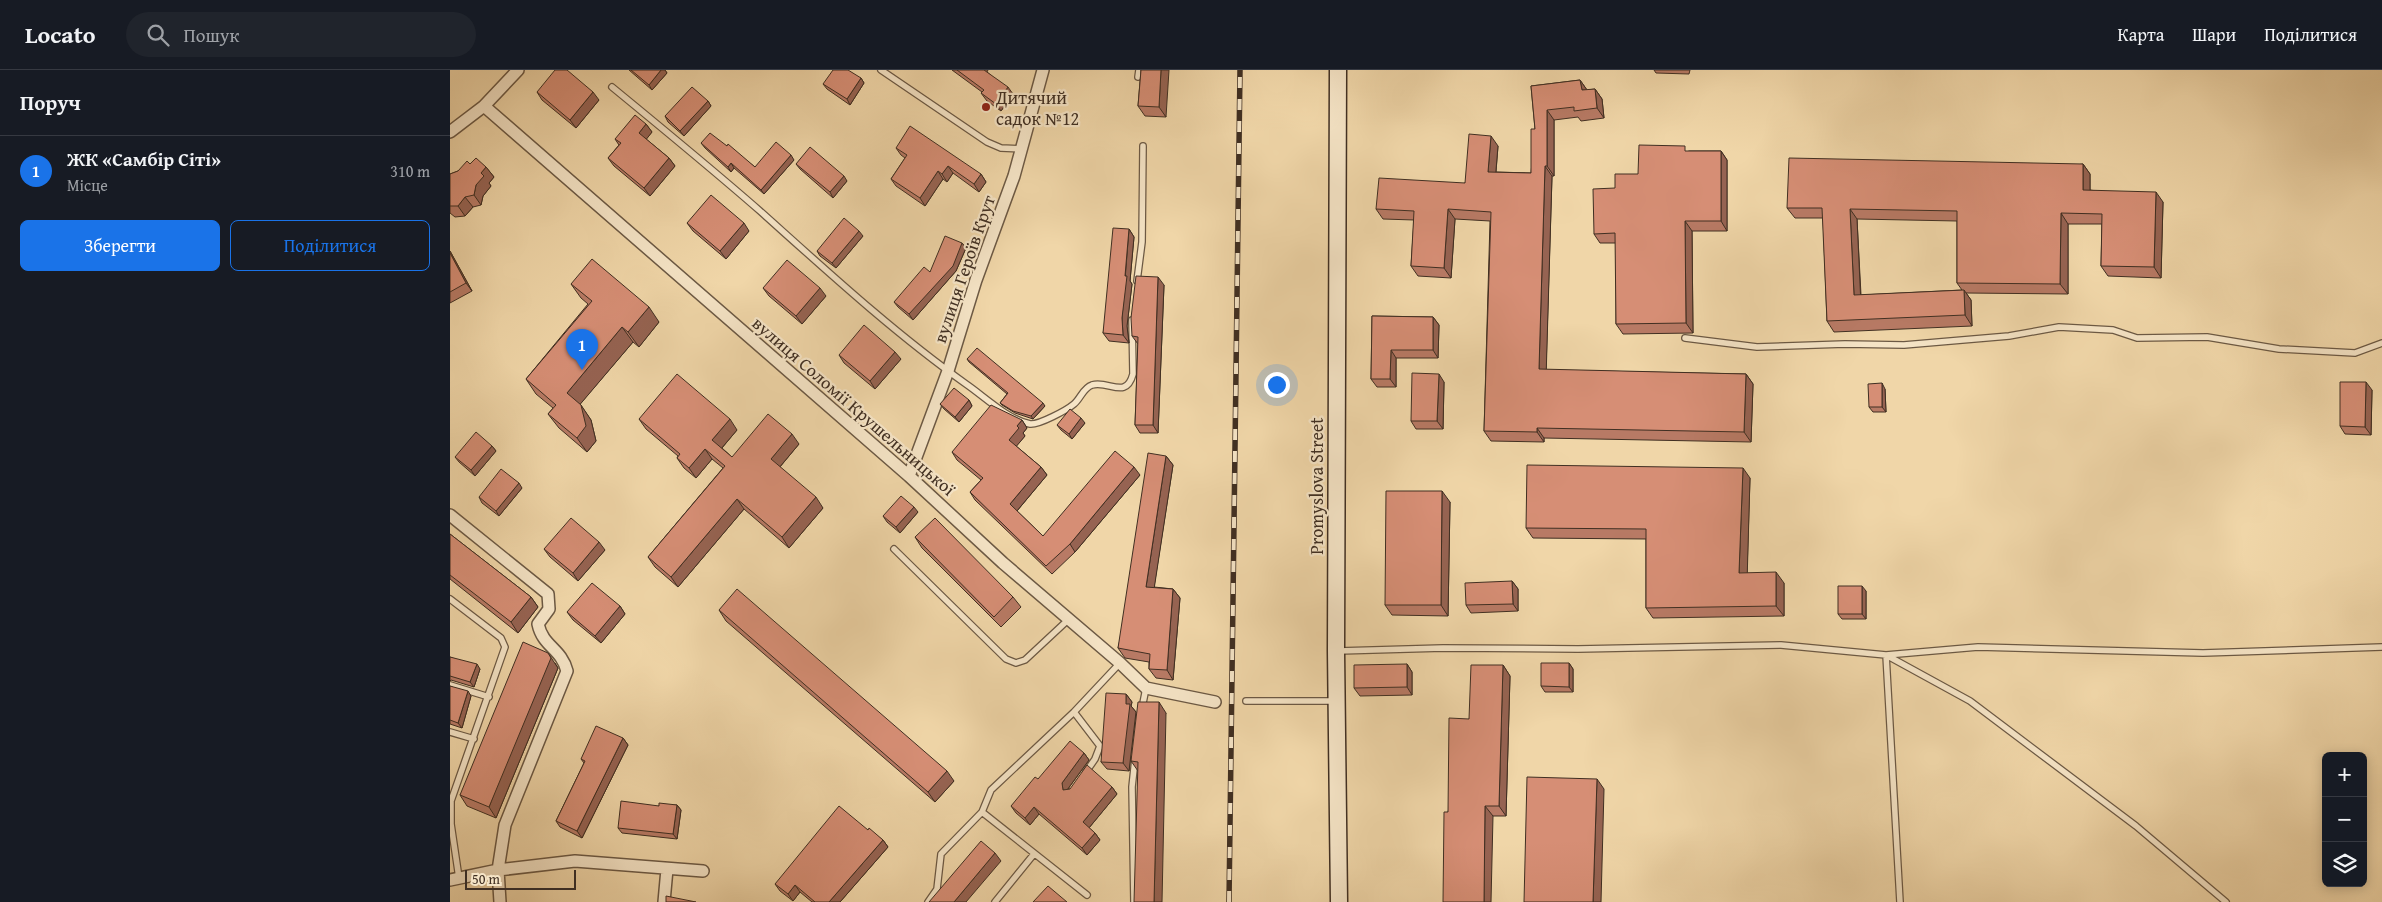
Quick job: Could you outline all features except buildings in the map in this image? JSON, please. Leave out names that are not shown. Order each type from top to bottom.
[{"type":"street","points":[[450,132],[484,106],[518,70]]},
{"type":"street","name":"вулиця Героїв Крут","points":[[910,476],[948,371],[976,280],[1022,149],[1043,70]]},
{"type":"street","name":"Promyslova Street","points":[[1338,70],[1336,651],[1339,902]]},
{"type":"street","name":"вулиця Соломії Крушельницької","points":[[484,106],[910,476],[1003,563],[1120,663],[1146,688]]},
{"type":"street","points":[[450,515],[548,594],[549,609],[538,624],[541,637],[563,657],[567,671],[506,825],[498,870],[500,902]]},
{"type":"street","points":[[1146,688],[1215,702]]},
{"type":"street","points":[[455,879],[498,870],[575,861],[703,871]]},
{"type":"street","points":[[664,902],[667,868]]},
{"type":"lane","points":[[881,70],[987,142],[1000,148],[1022,149]]},
{"type":"lane","points":[[1138,77],[1139,70]]},
{"type":"lane","points":[[612,87],[758,209],[886,322],[948,371],[1011,415],[1031,424],[1038,423],[1074,404],[1085,390],[1091,386],[1099,384],[1122,388],[1131,382],[1133,374],[1133,317]]},
{"type":"lane","points":[[1136,289],[1142,242],[1143,146]]},
{"type":"lane","points":[[1685,338],[1757,347],[1845,344],[1904,345],[2009,336],[2059,327],[2113,330],[2137,338],[2207,337],[2279,349],[2355,353],[2382,343]]},
{"type":"lane","points":[[894,549],[1006,659],[1016,663],[1025,660],[1069,619]]},
{"type":"lane","points":[[450,599],[501,638],[505,647],[474,739],[450,801],[455,879]]},
{"type":"lane","points":[[1336,651],[1443,648],[1578,649],[1781,646],[1886,655],[1978,647],[2203,653],[2382,648]]},
{"type":"lane","points":[[1886,655],[1900,902]]},
{"type":"lane","points":[[1886,655],[1970,701],[2136,826],[2226,902]]},
{"type":"lane","points":[[928,902],[937,889],[941,854],[982,812],[991,790],[1074,712],[1120,663]]},
{"type":"lane","points":[[450,685],[489,696]]},
{"type":"lane","points":[[1141,712],[1146,688]]},
{"type":"lane","points":[[1246,701],[1337,701]]},
{"type":"lane","points":[[1074,712],[1100,746],[1095,759],[1081,779]]},
{"type":"lane","points":[[450,732],[474,739]]},
{"type":"lane","points":[[1134,902],[1132,787],[1136,748]]},
{"type":"lane","points":[[982,812],[1087,895]]},
{"type":"lane","points":[[995,902],[1034,854]]},
{"type":"railway","points":[[1229,902],[1240,70]]},
{"type":"place","name":"Дитячий садок №12","points":[[986,107]]},
{"type":"place","name":"ЖК «Самбір Сіті»","points":[[582,370]]}]
